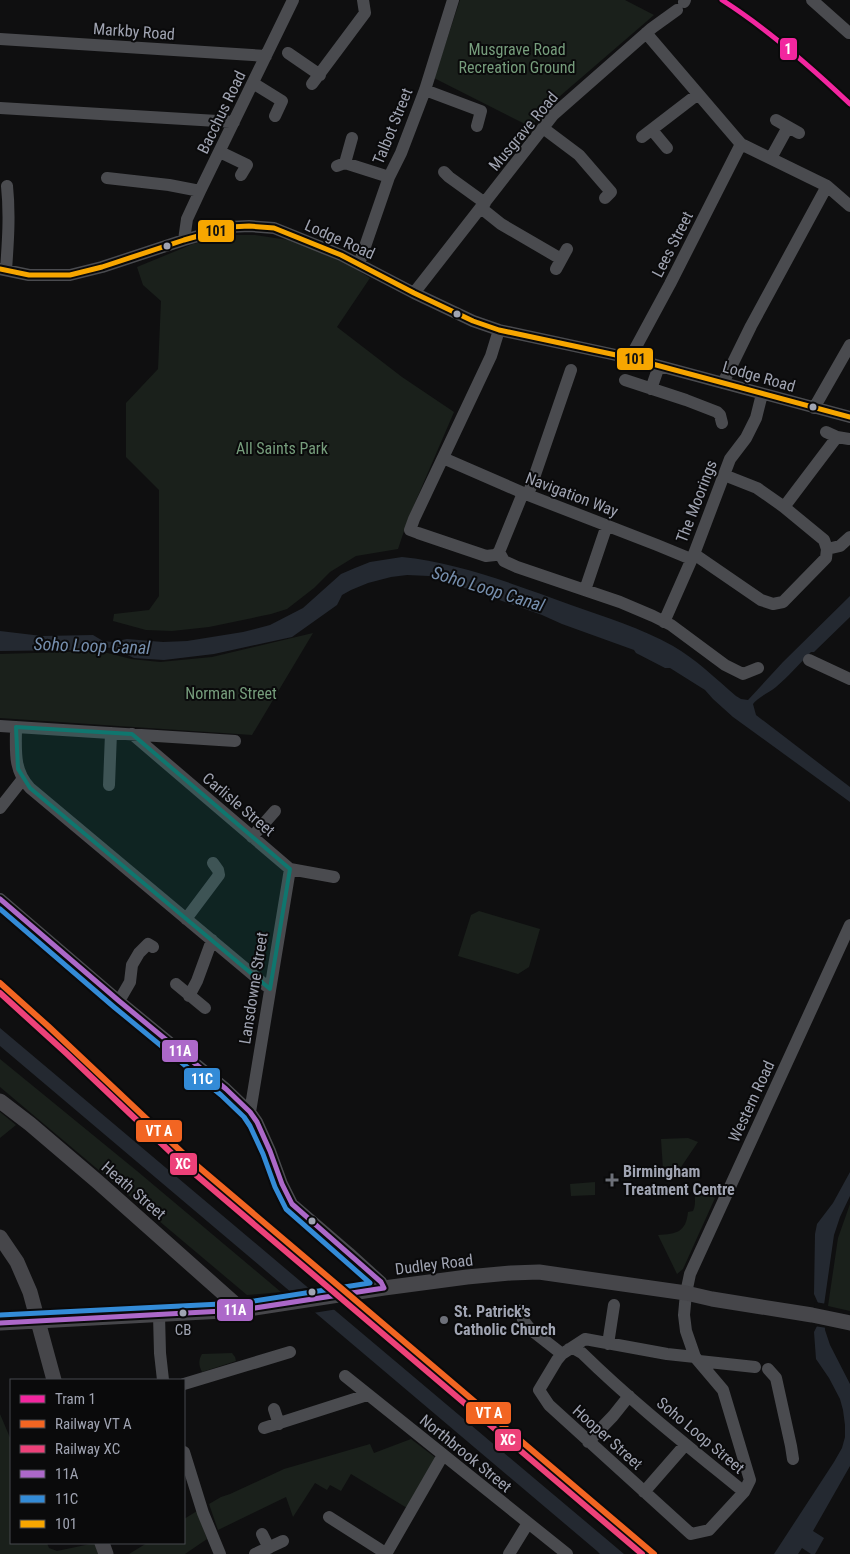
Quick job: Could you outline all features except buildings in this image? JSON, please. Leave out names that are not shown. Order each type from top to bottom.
[{"type":"main road","name":"Heath Street","points":[[0,1102],[30,1124],[98,1182],[242,1310]]},
{"type":"main road","points":[[0,1238],[17,1262],[30,1292],[54,1379]]},
{"type":"main road","name":"Dudley Road","points":[[0,1323],[242,1310],[474,1276],[539,1272],[686,1293],[712,1299],[812,1314],[850,1323]]},
{"type":"street","name":"Bacchus Road","points":[[184,240],[187,219],[293,0]]},
{"type":"street","points":[[288,53],[316,80],[365,13],[363,0]]},
{"type":"street","name":"Talbot Street","points":[[359,264],[389,177],[401,153],[425,90],[453,0]]},
{"type":"street","points":[[810,3],[849,33]]},
{"type":"street","name":"Musgrave Road","points":[[414,293],[560,108],[682,4]]},
{"type":"street","points":[[646,33],[741,144],[827,186],[850,206]]},
{"type":"street","name":"Markby Road","points":[[0,39],[266,56]]},
{"type":"street","points":[[253,83],[282,101],[275,116]]},
{"type":"street","points":[[425,90],[481,111],[476,126]]},
{"type":"street","points":[[668,148],[647,133],[698,94]]},
{"type":"street","points":[[0,108],[234,122]]},
{"type":"street","points":[[771,158],[794,130],[776,120]]},
{"type":"street","points":[[543,128],[579,155],[604,182],[611,192],[605,198]]},
{"type":"street","points":[[352,138],[341,165],[389,177]]},
{"type":"street","name":"Lees Street","points":[[630,358],[741,144]]},
{"type":"street","points":[[220,152],[247,165],[241,176]]},
{"type":"street","points":[[446,177],[483,205],[501,224],[561,259]]},
{"type":"street","points":[[107,178],[169,185],[200,191]]},
{"type":"street","points":[[3,270],[10,226],[7,186]]},
{"type":"street","points":[[723,383],[751,326],[827,186]]},
{"type":"street","name":"Lodge Road","points":[[3,270],[29,275],[70,275],[102,267],[230,227],[266,227],[359,264],[473,321],[499,330],[630,358],[850,417]]},
{"type":"street","points":[[499,330],[491,356],[410,530],[486,556],[495,555],[499,552],[525,494],[572,369]]},
{"type":"street","points":[[814,408],[846,361],[850,345]]},
{"type":"street","points":[[651,388],[658,366]]},
{"type":"street","points":[[625,380],[686,400],[724,416]]},
{"type":"street","name":"The Moorings","points":[[664,622],[730,459],[746,438],[756,418],[762,394]]},
{"type":"street","points":[[784,507],[837,436]]},
{"type":"street","name":"Navigation Way","points":[[443,458],[525,494],[692,556],[761,600],[773,604],[784,602],[823,562],[826,558],[827,549]]},
{"type":"street","points":[[724,476],[757,488],[784,507],[821,537],[827,549],[840,546],[850,537]]},
{"type":"street","points":[[585,590],[607,525]]},
{"type":"street","points":[[499,552],[504,561],[517,567],[627,605],[664,622],[743,679],[758,668]]},
{"type":"street","points":[[809,660],[850,679]]},
{"type":"street","points":[[0,726],[235,741]]},
{"type":"street","points":[[16,727],[16,752],[18,769],[22,780],[270,989]]},
{"type":"street","points":[[108,785],[111,733]]},
{"type":"street","name":"Carlisle Street","points":[[132,734],[290,869],[334,877]]},
{"type":"street","points":[[0,808],[22,780]]},
{"type":"street","points":[[252,837],[275,811]]},
{"type":"street","points":[[186,918],[219,875],[213,863]]},
{"type":"street","name":"Lansdowne Street","points":[[250,1112],[290,869]]},
{"type":"street","points":[[0,899],[226,1089],[250,1112],[257,1122],[292,1204],[381,1282],[384,1288]]},
{"type":"street","name":"Western Road","points":[[697,1359],[686,1331],[684,1315],[690,1274],[850,925]]},
{"type":"street","points":[[189,996],[197,981],[212,940]]},
{"type":"street","points":[[119,1000],[130,982],[132,965],[139,952],[148,944],[153,946]]},
{"type":"street","points":[[176,984],[205,1008]]},
{"type":"street","points":[[608,1344],[614,1305]]},
{"type":"street","points":[[522,1310],[523,1320],[530,1329],[566,1352],[585,1339],[697,1359],[762,1368],[776,1378],[793,1459]]},
{"type":"street","points":[[159,1314],[163,1379]]},
{"type":"street","name":"Soho Loop Street","points":[[566,1352],[575,1349],[582,1353],[685,1445],[744,1492],[750,1480],[723,1390],[697,1359]]},
{"type":"street","points":[[185,1384],[290,1352]]},
{"type":"street","name":"Hooper Street","points":[[566,1352],[557,1360],[539,1390],[549,1405],[691,1534],[709,1530],[744,1492]]},
{"type":"street","name":"Northbrook Street","points":[[345,1376],[567,1554]]},
{"type":"street","points":[[264,1428],[367,1395]]},
{"type":"street","points":[[588,1442],[614,1416],[629,1396]]},
{"type":"street","points":[[274,1409],[279,1424]]},
{"type":"street","points":[[644,1492],[685,1445]]},
{"type":"street","points":[[185,1455],[203,1513],[220,1554]]},
{"type":"street","points":[[329,1517],[387,1554],[443,1455]]},
{"type":"street","points":[[509,1554],[528,1523]]},
{"type":"street","points":[[262,1534],[269,1548]]},
{"type":"street","points":[[255,1554],[284,1541]]},
{"type":"highlighted area","points":[[16,727],[132,734],[290,869],[270,989],[30,788],[18,769]]},
{"type":"green space","name":"Musgrave Road Recreation Ground","points":[[460,0],[625,0],[654,15],[545,109],[531,127],[434,78]]},
{"type":"green space","name":"All Saints Park","points":[[231,235],[255,235],[295,241],[349,265],[370,278],[337,327],[402,377],[454,412],[408,519],[398,549],[356,556],[330,572],[314,588],[287,609],[209,627],[172,631],[146,630],[113,621],[114,614],[149,610],[159,596],[159,490],[126,457],[126,403],[158,369],[161,301],[143,285],[137,267],[193,244]]},
{"type":"green space","name":"Norman Street","points":[[313,633],[252,735],[0,718],[0,654],[100,651],[131,659],[160,662],[212,657]]},
{"type":"green space","points":[[479,911],[540,929],[529,967],[518,974],[458,956],[471,915]]},
{"type":"green space","points":[[0,1059],[281,1292],[247,1295],[0,1087]]},
{"type":"green space","points":[[0,1112],[16,1125],[0,1138]]},
{"type":"green space","points":[[688,1138],[698,1142],[679,1170],[663,1170],[661,1139]]},
{"type":"green space","points":[[595,1182],[595,1195],[571,1196],[570,1184]]},
{"type":"green space","points":[[697,1189],[715,1198],[683,1269],[677,1274],[658,1235],[675,1233],[683,1228],[688,1212],[693,1211]]},
{"type":"green space","points":[[850,1204],[850,1311],[828,1306],[838,1238]]},
{"type":"green space","points":[[232,1353],[236,1361],[202,1372],[199,1363],[202,1354]]},
{"type":"green space","points":[[0,1414],[10,1438],[10,1544],[47,1544],[49,1548],[57,1551],[95,1544],[98,1554],[0,1554]]},
{"type":"green space","points":[[411,1439],[436,1458],[407,1508],[351,1474],[341,1491],[330,1485],[327,1490],[315,1483],[293,1517],[286,1497],[218,1530],[209,1504],[221,1497],[284,1469],[370,1444],[374,1453]]},
{"type":"green space","points":[[197,1511],[207,1539],[185,1554],[129,1554],[145,1544],[185,1544],[185,1518]]},
{"type":"water","name":"Soho Loop Canal","points":[[402,557],[466,569],[636,628],[681,651],[736,696],[748,700],[783,662],[850,596],[850,617],[780,683],[753,704],[756,715],[850,787],[850,802],[733,717],[705,690],[670,668],[665,668],[636,653],[634,650],[542,615],[429,576],[407,575],[368,583],[342,595],[337,605],[292,637],[214,654],[164,660],[134,658],[112,648],[102,647],[77,650],[0,651],[0,631],[42,636],[93,635],[103,641],[112,642],[127,639],[163,642],[187,641],[243,632],[270,625],[303,608],[341,574],[370,562]]},
{"type":"water","points":[[0,1028],[624,1554],[600,1554],[0,1046]]},
{"type":"water","points":[[850,1172],[850,1196],[834,1235],[824,1305],[825,1330],[830,1345],[850,1384],[850,1466],[813,1531],[824,1538],[815,1554],[811,1554],[802,1548],[798,1554],[774,1554],[834,1462],[842,1448],[845,1437],[845,1425],[840,1399],[816,1359],[814,1332],[817,1326],[818,1303],[814,1294],[815,1234],[817,1224],[833,1203]]},
{"type":"pier","points":[[312,1287],[338,1309],[313,1313],[287,1291]]},
{"type":"pier","points":[[815,1302],[827,1304],[827,1328],[814,1326]]},
{"type":"tram line","name":"1","points":[[722,0],[789,49],[850,104]]},
{"type":"transit line","name":"101","points":[[0,269],[29,275],[70,275],[102,267],[230,227],[274,228],[341,255],[414,293],[473,321],[499,330],[630,358],[850,417]]},
{"type":"transit line","name":"11A","points":[[0,899],[226,1089],[250,1112],[257,1122],[292,1204],[381,1282],[384,1288],[242,1310],[0,1323]]},
{"type":"transit line","name":"11C","points":[[0,909],[114,1007],[221,1095],[244,1117],[263,1154],[275,1187],[286,1209],[370,1283],[241,1303],[0,1315]]},
{"type":"transit line","points":[[0,983],[188,1158],[654,1554]]},
{"type":"rail line","name":"XC","points":[[0,993],[183,1164],[642,1554]]},
{"type":"place","name":"Birmingham Treatment Centre","points":[[612,1180]]},
{"type":"place","name":"CB","points":[[183,1313]]},
{"type":"place","name":"St. Patrick's Catholic Church","points":[[444,1320]]}]
